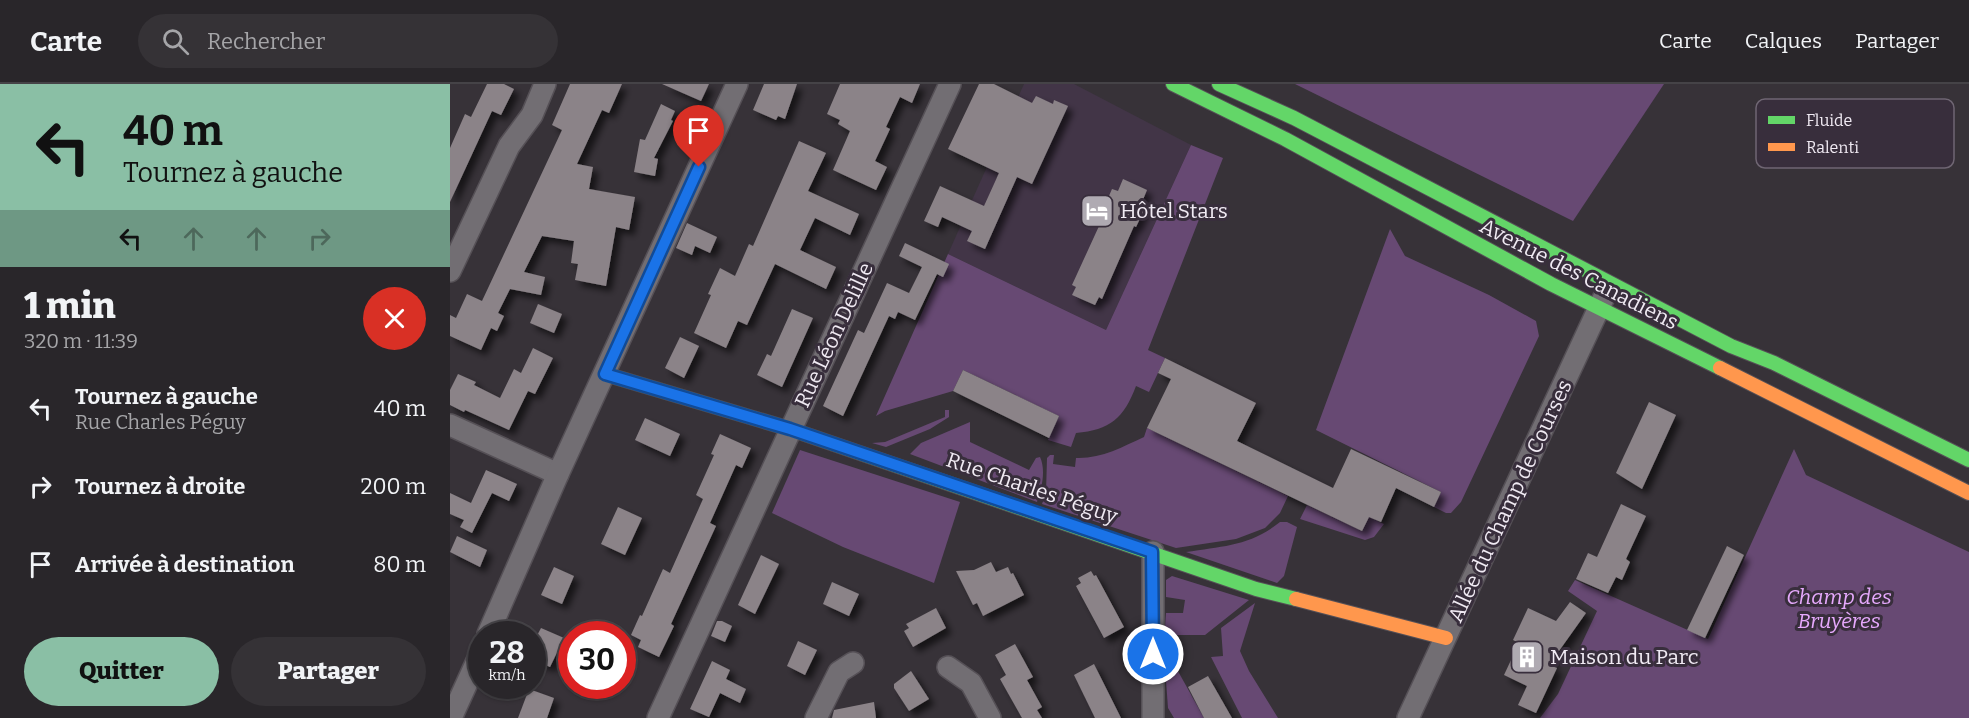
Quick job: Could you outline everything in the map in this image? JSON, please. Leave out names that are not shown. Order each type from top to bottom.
[{"type":"main road","name":"Avenue des Canadiens","points":[[1173,84],[1284,139],[1491,253],[1729,375],[1969,493]]},
{"type":"main road","name":"Avenue des Canadiens","points":[[1219,84],[1294,118],[1647,304],[1731,346],[1774,363],[1969,460]]},
{"type":"main road","name":"Rue Charles Péguy","points":[[605,374],[790,429],[1287,598],[1446,638]]},
{"type":"street","points":[[450,271],[509,146],[532,115],[545,84]]},
{"type":"street","points":[[494,621],[558,474],[737,84]]},
{"type":"street","name":"Rue Léon Delille","points":[[658,718],[950,84]]},
{"type":"street","name":"Allée du Champ de Courses","points":[[1408,718],[1611,283]]},
{"type":"street","points":[[450,425],[558,474]]},
{"type":"street","points":[[1152,552],[1153,718]]},
{"type":"street","points":[[816,718],[838,672],[853,663]]},
{"type":"street","points":[[948,667],[972,683],[990,718]]},
{"type":"street","points":[[451,718],[468,681]]},
{"type":"shaded area","points":[[1024,84],[1074,84],[1191,145],[1106,330],[948,254]]},
{"type":"green space","points":[[1295,84],[1664,84],[1573,221]]},
{"type":"green space","points":[[1191,145],[1223,158],[1148,350],[1165,358],[1149,392],[1136,386],[1121,414],[1098,429],[1076,433],[1071,447],[1048,440],[1059,416],[963,370],[953,391],[885,411],[876,416],[948,254],[1106,330]]},
{"type":"green space","points":[[1390,229],[1405,256],[1489,295],[1536,321],[1539,336],[1461,502],[1451,513],[1434,507],[1441,492],[1316,430]]},
{"type":"green space","points":[[945,410],[949,410],[949,417],[930,429],[886,447],[872,443],[885,442],[945,417]]},
{"type":"green space","points":[[970,422],[970,442],[1029,470],[1036,458],[1040,457],[1043,479],[1037,502],[910,454],[921,443]]},
{"type":"green space","points":[[1147,428],[1288,496],[1280,513],[1265,528],[1236,539],[1176,548],[1042,504],[1046,493],[1047,458],[1050,455],[1054,455],[1053,464],[1075,467],[1076,458],[1094,457],[1119,448],[1144,437]]},
{"type":"green space","name":"Champ des Bruyères","points":[[1794,449],[1806,475],[1969,552],[1969,718],[1540,718],[1558,694],[1597,611],[1568,591],[1575,580],[1708,639]]},
{"type":"green space","points":[[800,450],[960,502],[934,583],[843,547],[772,513]]},
{"type":"green space","points":[[1307,505],[1362,531],[1369,517],[1384,524],[1374,537],[1365,540],[1300,519]]},
{"type":"green space","points":[[1280,522],[1287,522],[1297,527],[1284,576],[1277,583],[1186,552],[1247,540]]},
{"type":"green space","points":[[1172,576],[1249,600],[1205,635],[1172,635],[1165,627],[1166,613],[1183,613],[1185,600],[1166,597],[1166,580]]},
{"type":"green space","points":[[1255,603],[1240,651],[1249,671],[1278,718],[1242,718],[1211,657],[1223,656],[1221,628]]},
{"type":"green space","points":[[1174,664],[1204,718],[1174,718],[1168,708],[1165,667]]},
{"type":"building","points":[[487,84],[504,84],[514,89],[501,115],[492,111],[450,202],[450,148],[465,114],[471,117]]},
{"type":"building","points":[[570,84],[622,84],[609,113],[602,110],[577,164],[593,167],[589,189],[635,197],[629,230],[616,227],[606,286],[575,280],[578,264],[571,263],[574,241],[542,236],[524,272],[545,277],[541,295],[510,289],[498,313],[504,316],[497,331],[491,328],[481,350],[450,336],[450,315],[456,318],[467,294],[482,301],[562,130],[552,125]]},
{"type":"building","points":[[662,84],[709,84],[701,101]]},
{"type":"building","points":[[764,84],[797,84],[785,119],[778,116],[776,120],[753,110]]},
{"type":"building","points":[[840,84],[920,84],[912,103],[900,97],[886,127],[890,129],[875,161],[887,167],[876,190],[833,170],[850,131],[838,124],[840,120],[827,114]]},
{"type":"building","points":[[979,84],[994,84],[1032,103],[1036,96],[1053,104],[1054,100],[1068,106],[1032,184],[1017,177],[985,249],[967,241],[972,231],[942,217],[938,227],[924,221],[940,186],[984,206],[999,173],[948,149]]},
{"type":"building","points":[[661,104],[675,111],[671,120],[673,121],[654,158],[658,159],[655,176],[634,172],[640,139],[645,140]]},
{"type":"building","points":[[799,141],[826,153],[808,191],[859,214],[850,235],[815,218],[800,250],[836,267],[826,289],[775,264],[747,325],[738,321],[726,348],[694,333],[720,268],[735,276],[749,244],[753,246]]},
{"type":"building","points":[[1123,179],[1147,190],[1142,202],[1147,204],[1136,227],[1134,226],[1102,299],[1099,297],[1095,305],[1072,295],[1076,287],[1072,285],[1105,213],[1102,212],[1112,189],[1118,191]]},
{"type":"building","points":[[687,223],[717,237],[710,253],[695,246],[692,255],[676,248]]},
{"type":"building","points":[[905,243],[949,264],[943,277],[937,274],[915,320],[898,312],[895,319],[889,316],[843,416],[823,406],[858,330],[864,333],[887,283],[909,293],[922,267],[899,256]]},
{"type":"building","points":[[538,304],[562,314],[554,333],[530,323]]},
{"type":"building","points":[[792,309],[813,318],[782,387],[757,375],[767,354],[771,356]]},
{"type":"building","points":[[680,337],[699,346],[684,378],[665,368]]},
{"type":"building","points":[[533,348],[553,358],[535,394],[528,391],[509,430],[450,405],[450,390],[458,374],[476,382],[474,385],[500,398],[514,369],[521,373]]},
{"type":"building","points":[[1165,358],[1256,403],[1237,441],[1333,488],[1351,449],[1441,492],[1434,507],[1396,488],[1381,522],[1369,517],[1362,531],[1147,428],[1171,379],[1158,373]]},
{"type":"building","points":[[963,370],[1059,416],[1049,438],[953,391]]},
{"type":"building","points":[[1649,402],[1676,415],[1642,489],[1616,473]]},
{"type":"building","points":[[645,418],[680,434],[670,456],[635,440]]},
{"type":"building","points":[[720,434],[751,448],[742,468],[736,465],[710,523],[716,526],[671,624],[674,626],[659,657],[638,647],[641,640],[636,638],[636,624],[640,615],[642,616],[663,569],[670,573],[703,499],[696,495],[714,455],[711,454]]},
{"type":"building","points":[[486,470],[517,484],[509,501],[492,493],[472,533],[460,527],[464,520],[450,514],[450,493],[471,503]]},
{"type":"building","points":[[1621,504],[1646,516],[1626,559],[1630,562],[1622,580],[1616,577],[1608,593],[1576,579],[1588,553],[1597,557]]},
{"type":"building","points":[[618,507],[642,518],[625,555],[601,544]]},
{"type":"building","points":[[457,536],[487,550],[480,567],[450,552]]},
{"type":"building","points":[[1727,546],[1744,555],[1705,638],[1687,630]]},
{"type":"building","points":[[761,555],[779,564],[755,614],[738,605]]},
{"type":"building","points":[[991,562],[996,572],[1008,567],[1024,595],[983,616],[977,603],[973,605],[956,571],[974,570]]},
{"type":"building","points":[[554,567],[574,576],[562,604],[541,595]]},
{"type":"building","points":[[1091,571],[1094,576],[1096,575],[1124,627],[1104,638],[1076,586],[1081,583],[1078,578]]},
{"type":"building","points":[[832,582],[859,594],[849,616],[823,604]]},
{"type":"building","name":"Maison du Parc","points":[[1570,602],[1586,613],[1549,665],[1557,668],[1536,713],[1518,705],[1527,686],[1504,675],[1519,643],[1513,640],[1528,608],[1556,621]]},
{"type":"building","points":[[936,608],[946,628],[913,647],[904,631],[909,628],[906,624]]},
{"type":"building","points":[[717,621],[732,626],[725,642],[711,636]]},
{"type":"building","points":[[546,630],[558,635],[558,650],[550,667],[546,665]]},
{"type":"building","points":[[798,641],[817,650],[805,675],[787,666]]},
{"type":"building","points":[[1015,644],[1033,677],[1027,680],[1042,707],[1037,710],[1042,718],[1022,718],[1000,679],[1006,675],[995,655]]},
{"type":"building","points":[[712,661],[730,670],[726,679],[746,689],[740,703],[720,693],[709,717],[690,709]]},
{"type":"building","points":[[1094,664],[1121,718],[1095,718],[1074,675]]},
{"type":"building","points":[[911,671],[929,699],[909,711],[894,688],[894,684]]},
{"type":"building","points":[[1208,676],[1232,718],[1204,718],[1188,687]]},
{"type":"building","points":[[546,695],[554,698],[547,718],[518,718],[525,699],[546,699]]},
{"type":"building","points":[[874,702],[876,718],[832,718],[834,710]]},
{"type":"traffic: fast","points":[[1173,84],[1285,139],[1551,284],[1720,368]]},
{"type":"traffic: fast","points":[[1219,84],[1294,118],[1731,346],[1774,363],[1969,460]]},
{"type":"traffic: fast","points":[[605,374],[790,429],[1256,589],[1296,599]]},
{"type":"traffic: slow","points":[[1720,368],[1969,493]]},
{"type":"traffic: slow","points":[[1296,599],[1446,638]]},
{"type":"place","name":"Hôtel Stars","points":[[1097,211]]},
{"type":"place","name":"Maison du Parc","points":[[1527,657]]},
{"type":"route","points":[[699,167],[605,374],[889,461],[1152,552],[1153,654]]}]
